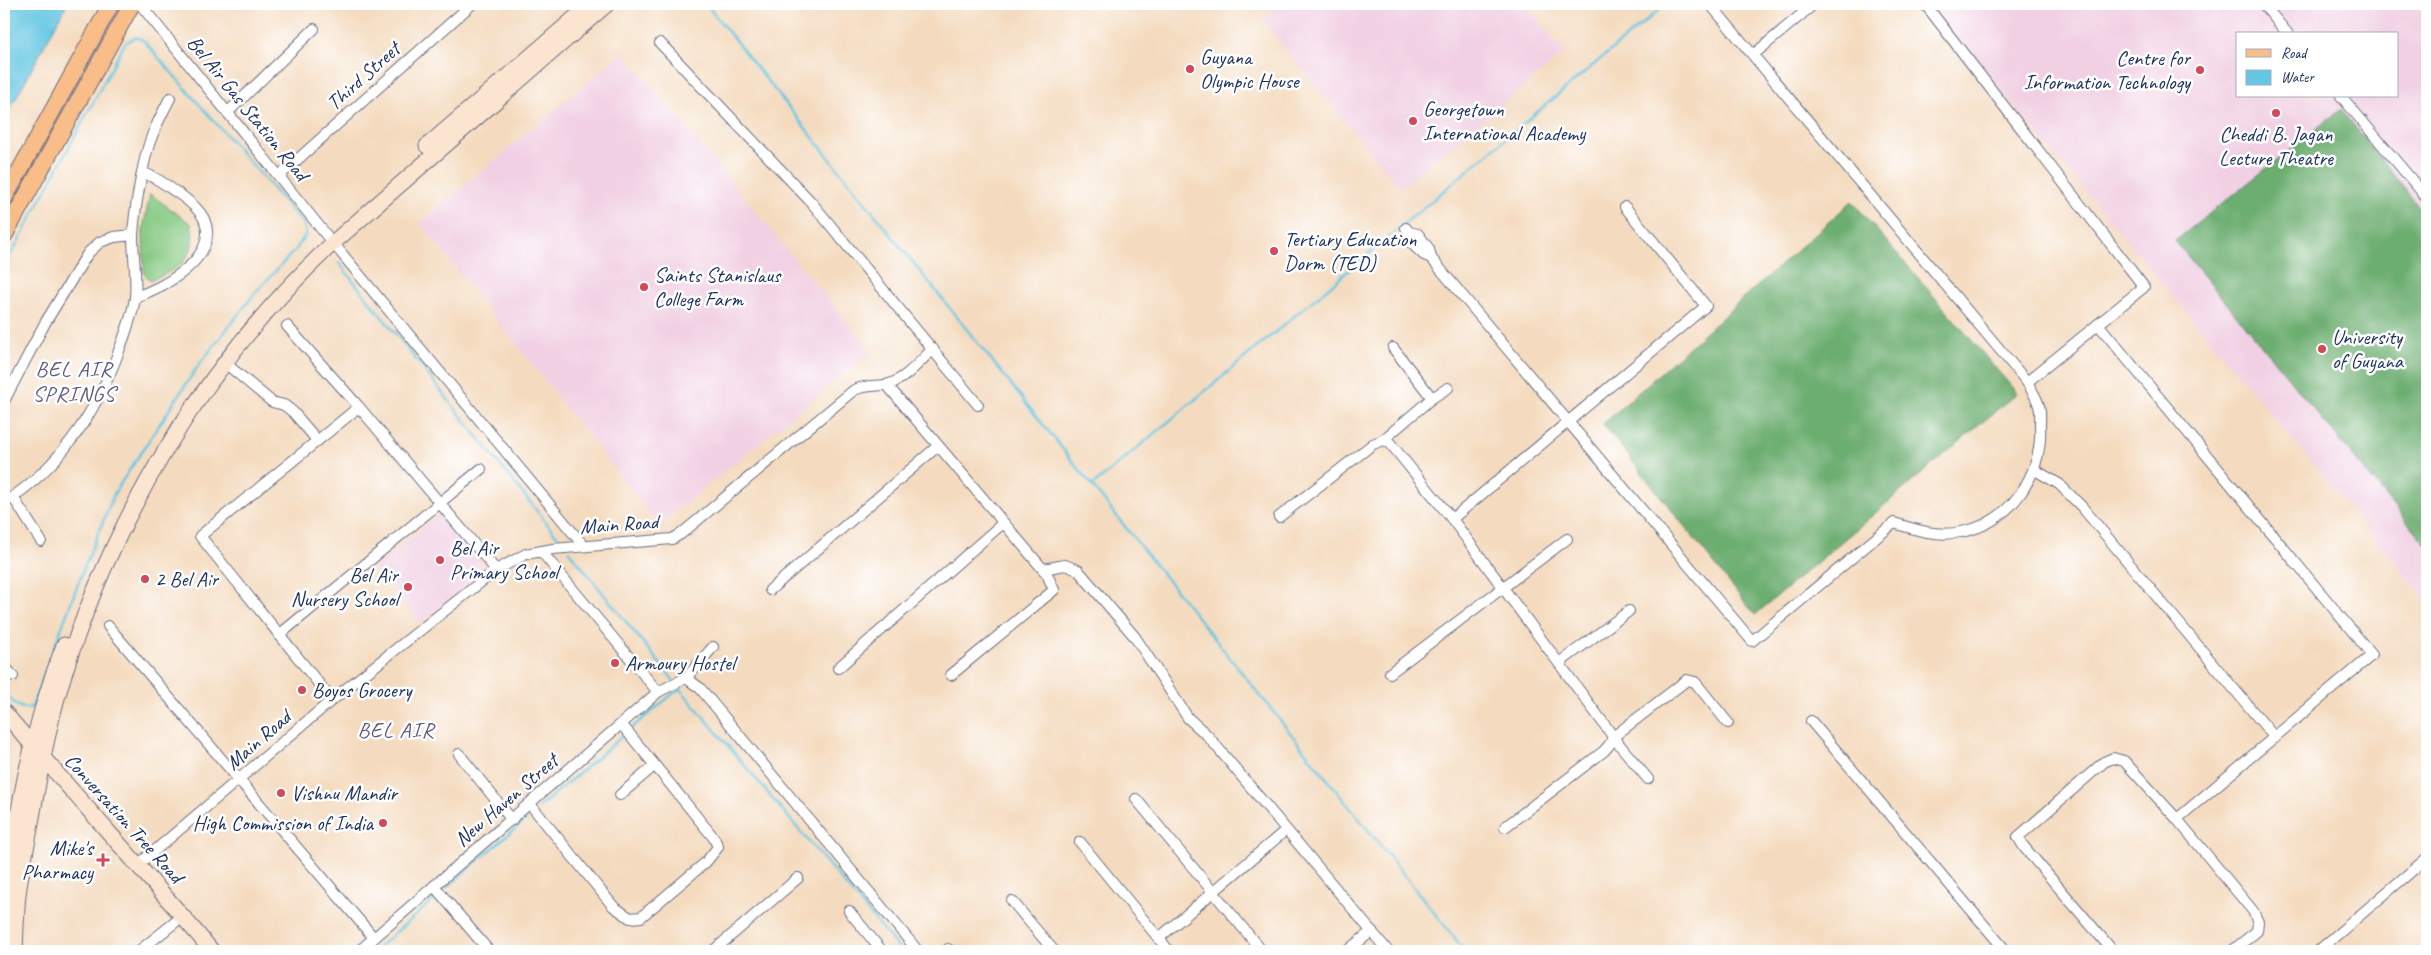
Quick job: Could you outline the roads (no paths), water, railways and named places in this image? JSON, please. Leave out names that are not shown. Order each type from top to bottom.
[{"type":"main road","points":[[4,199],[111,4]]},
{"type":"main road","points":[[4,236],[132,4]]},
{"type":"main road","points":[[15,951],[18,896],[42,759],[60,685],[86,609],[115,544],[148,478],[186,416],[294,279],[330,239],[488,91],[591,4]]},
{"type":"main road","points":[[4,943],[7,894],[18,814],[31,746],[50,680],[108,539],[136,482],[200,382],[232,337],[288,273],[607,4]]},
{"type":"main road","name":"Conversation Tree Road","points":[[4,712],[42,759],[139,864],[212,951]]},
{"type":"street","name":"Bel Air Gas Station Road","points":[[140,4],[330,239],[583,545]]},
{"type":"street","name":"Third Street","points":[[279,176],[472,4]]},
{"type":"street","points":[[1407,230],[1418,234],[1429,249],[1431,258],[1752,641],[1894,523],[1928,534],[1961,532],[1988,524],[2013,505],[2035,470],[2041,436],[2039,406],[2027,382],[1710,4]]},
{"type":"street","points":[[1753,55],[1814,4]]},
{"type":"street","points":[[1925,4],[2144,287],[2027,382]]},
{"type":"street","points":[[2263,4],[2286,32]]},
{"type":"street","points":[[228,112],[314,29]]},
{"type":"street","points":[[660,43],[793,182],[978,405]]},
{"type":"street","points":[[41,541],[8,500],[48,468],[66,448],[86,422],[111,374],[135,297],[133,235],[144,172],[152,135],[170,98]]},
{"type":"street","points":[[2343,98],[2427,198]]},
{"type":"street","points":[[135,297],[164,286],[192,265],[205,242],[206,230],[204,219],[195,207],[176,191],[144,172]]},
{"type":"street","points":[[1452,519],[1566,421],[1706,306],[1625,207]]},
{"type":"street","points":[[4,400],[45,323],[88,253],[100,242],[114,236],[133,235]]},
{"type":"street","points":[[2098,324],[2372,655],[2177,819]]},
{"type":"street","points":[[287,326],[359,407],[496,570]]},
{"type":"street","points":[[1393,348],[1432,398]]},
{"type":"street","points":[[933,349],[897,381],[887,385],[1043,569],[1054,590],[951,675]]},
{"type":"street","points":[[227,365],[272,402],[284,406],[293,412],[317,440]]},
{"type":"street","name":"Main Road","points":[[139,864],[332,700],[496,570],[526,554],[552,549],[583,545],[648,543],[672,539],[689,528],[854,390],[872,384],[887,385]]},
{"type":"street","points":[[1279,517],[1373,444],[1383,440],[1432,398],[1448,388]]},
{"type":"street","points":[[332,700],[200,536],[359,407]]},
{"type":"street","points":[[1383,440],[1390,443],[1452,519],[1613,737],[1648,779]]},
{"type":"street","points":[[770,590],[938,446]]},
{"type":"street","points":[[279,635],[481,469]]},
{"type":"street","points":[[2035,470],[2059,484],[2082,507],[2275,738]]},
{"type":"street","points":[[838,668],[1003,523]]},
{"type":"street","points":[[1390,673],[1568,539]]},
{"type":"street","points":[[541,551],[663,689]]},
{"type":"street","points":[[1043,569],[1065,564],[1078,570],[1135,637],[1188,718],[1207,734],[1388,951]]},
{"type":"street","points":[[1559,663],[1629,611]]},
{"type":"street","points":[[108,626],[374,938]]},
{"type":"street","points":[[713,647],[683,680],[700,688],[918,951]]},
{"type":"street","points":[[4,666],[13,676]]},
{"type":"street","name":"New Haven Street","points":[[361,951],[512,820],[533,809],[624,728],[663,689],[683,680]]},
{"type":"street","points":[[1505,827],[1604,750],[1610,744],[1613,737],[1687,680],[1695,682],[1728,722]]},
{"type":"street","points":[[1811,720],[2006,951]]},
{"type":"street","points":[[533,809],[613,906],[624,915],[638,918],[706,862],[718,847],[714,838],[624,728]]},
{"type":"street","points":[[459,754],[512,820]]},
{"type":"street","points":[[2112,951],[2024,847],[2018,837],[2104,762],[2113,758],[2124,761],[2177,819],[2253,911],[2258,922],[2257,931],[2232,951]]},
{"type":"street","points":[[620,795],[654,766]]},
{"type":"street","points":[[1136,799],[1262,951]]},
{"type":"street","points":[[1159,938],[1286,830]]},
{"type":"street","points":[[1080,842],[1169,951]]},
{"type":"street","points":[[2318,951],[2427,858]]},
{"type":"street","points":[[713,951],[798,878]]},
{"type":"street","points":[[434,886],[489,951]]},
{"type":"street","points":[[1012,902],[1054,951]]},
{"type":"street","points":[[849,911],[882,951]]},
{"type":"street","points":[[139,951],[183,916]]},
{"type":"street","points":[[1347,951],[1372,931]]},
{"type":"water","points":[[4,4],[67,4],[4,120]]},
{"type":"waterway","points":[[706,4],[1465,951]]},
{"type":"waterway","points":[[1092,486],[1666,4]]},
{"type":"waterway","points":[[4,268],[125,43],[135,37],[143,40],[304,224],[306,234],[297,248],[256,292],[198,366],[115,492],[84,568],[32,707],[19,707],[4,691]]},
{"type":"waterway","points":[[339,263],[564,545]]},
{"type":"waterway","points":[[569,551],[674,681]]},
{"type":"waterway","points":[[677,685],[901,951]]},
{"type":"waterway","points":[[629,730],[680,688]]},
{"type":"waterway","points":[[538,808],[625,734]]},
{"type":"waterway","points":[[442,892],[534,812]]},
{"type":"waterway","points":[[374,951],[438,896]]},
{"type":"place","name":"Guyana Olympic House","points":[[1190,69]]},
{"type":"place","name":"Centre for Information Technology","points":[[2200,70]]},
{"type":"place","name":"Cheddi B. Jagan Lecture Theatre","points":[[2276,113]]},
{"type":"place","name":"Georgetown International Academy","points":[[1413,121]]},
{"type":"place","name":"Tertiary Education Dorm (TED)","points":[[1274,251]]},
{"type":"place","name":"Saints Stanislaus College Farm","points":[[644,287]]},
{"type":"place","name":"University of Guyana","points":[[2322,349]]},
{"type":"place","name":"Bel Air Primary School","points":[[440,560]]},
{"type":"place","name":"2 Bel Air","points":[[145,579]]},
{"type":"place","name":"Bel Air Nursery School","points":[[408,587]]},
{"type":"place","name":"Armoury Hostel","points":[[615,663]]},
{"type":"place","name":"Boyos Grocery","points":[[302,690]]},
{"type":"place","name":"Vishnu Mandir","points":[[281,793]]},
{"type":"place","name":"High Commission of India","points":[[383,823]]},
{"type":"place","name":"Mike's Pharmacy","points":[[103,860]]},
{"type":"district","name":"BEL AIR SPRINGS","points":[[74,382]]},
{"type":"district","name":"BEL AIR","points":[[396,730]]}]
